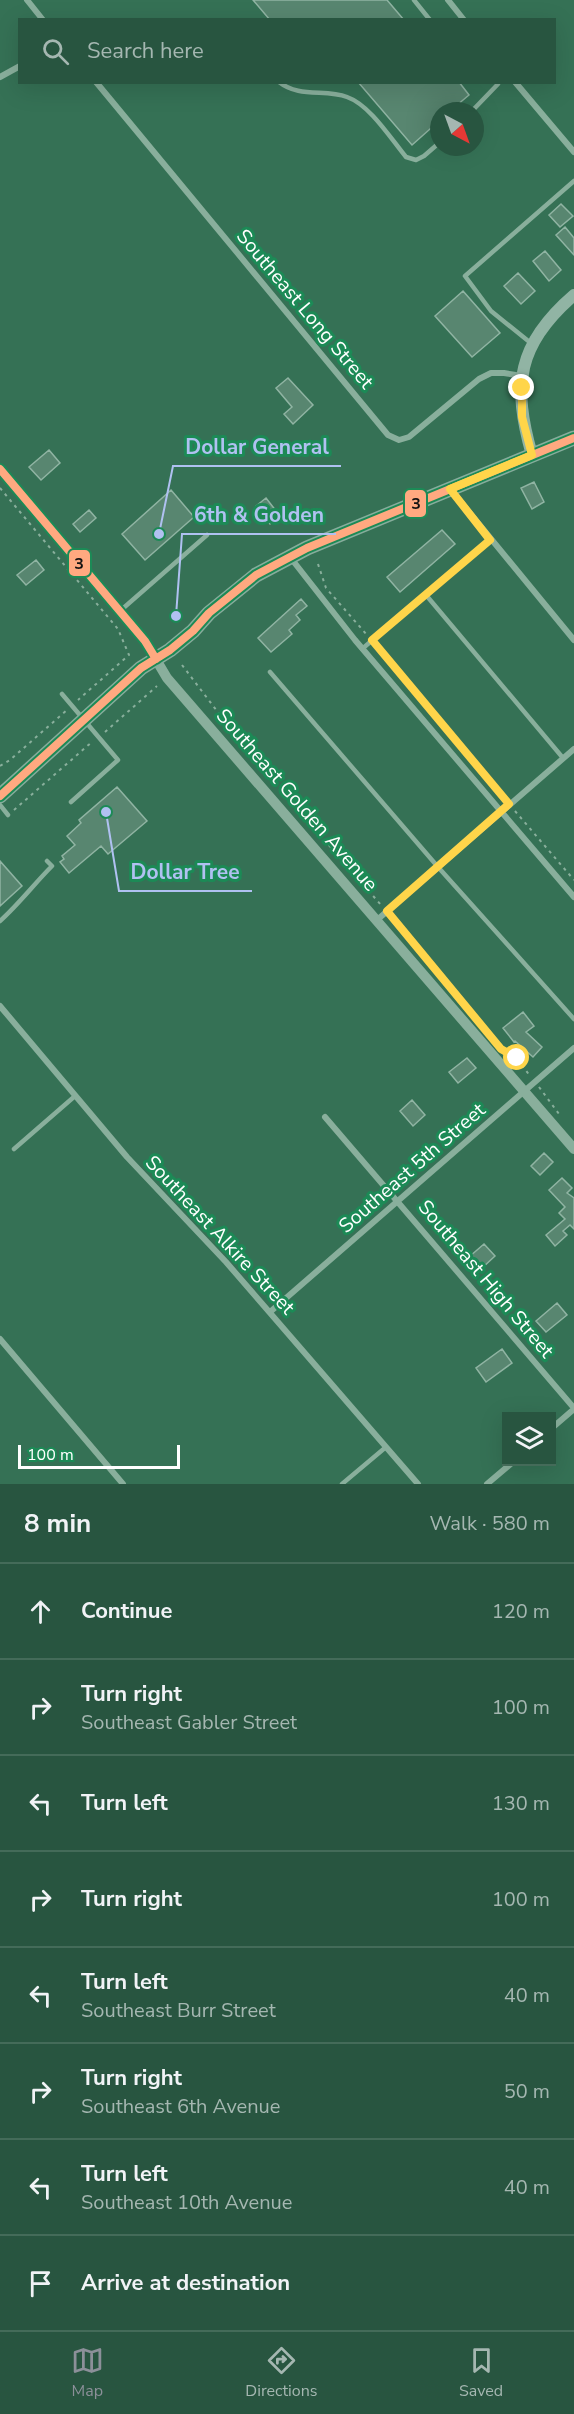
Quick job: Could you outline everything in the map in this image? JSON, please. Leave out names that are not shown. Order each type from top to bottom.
[{"type":"main road","points":[[532,455],[522,417],[523,367],[542,327],[574,295]]},
{"type":"main road","points":[[0,796],[132,676],[170,650],[193,631],[209,613],[247,582],[290,556],[574,438]]},
{"type":"street","points":[[27,0],[41,18]]},
{"type":"street","points":[[448,0],[462,18]]},
{"type":"street","points":[[0,77],[18,67]]},
{"type":"street","name":"Southeast Long Street","points":[[98,84],[388,435],[399,440],[409,437],[486,375],[504,373],[522,376]]},
{"type":"street","points":[[517,84],[574,152]]},
{"type":"street","name":"Southeast Golden Avenue","points":[[0,469],[145,641],[167,678],[574,1149]]},
{"type":"street","points":[[450,489],[574,640]]},
{"type":"street","points":[[290,556],[362,649],[574,897]]},
{"type":"street","points":[[377,920],[574,749]]},
{"type":"street","name":"Southeast Alkire Street","points":[[0,1006],[127,1158],[226,1262],[418,1484]]},
{"type":"street","name":"Southeast 5th Street","points":[[270,1312],[574,1048]]},
{"type":"street","name":"Southeast High Street","points":[[326,1117],[574,1409]]},
{"type":"street","points":[[0,1339],[123,1484]]},
{"type":"street","points":[[556,1425],[574,1409]]},
{"type":"street","points":[[487,1484],[507,1466]]},
{"type":"lane","points":[[414,0],[428,18]]},
{"type":"lane","points":[[282,84],[295,90],[338,95],[356,101],[366,108],[406,157],[416,160],[430,151]]},
{"type":"lane","points":[[481,102],[498,84]]},
{"type":"lane","points":[[532,344],[491,311],[465,276],[574,181]]},
{"type":"lane","points":[[120,611],[207,535]]},
{"type":"lane","points":[[362,649],[490,540]]},
{"type":"lane","points":[[426,595],[563,758]]},
{"type":"lane","points":[[270,672],[438,867],[574,1019]]},
{"type":"lane","points":[[62,694],[118,760],[71,802]]},
{"type":"lane","points":[[0,805],[8,815]]},
{"type":"lane","points":[[0,921],[19,904],[28,890],[52,866],[47,861]]},
{"type":"lane","points":[[14,1149],[75,1096]]},
{"type":"lane","points":[[342,1484],[386,1447]]},
{"type":"path","points":[[0,488],[118,629],[129,656]]},
{"type":"path","points":[[318,564],[326,588],[574,880]]},
{"type":"path","points":[[182,664],[252,757],[387,911],[456,994]]},
{"type":"path","points":[[8,815],[157,686]]},
{"type":"path","points":[[501,1049],[517,1058],[561,1116]]},
{"type":"building","points":[[253,0],[387,0],[402,18],[268,18]]},
{"type":"building","points":[[360,84],[461,84],[469,95],[461,102],[430,102],[430,129],[412,145]]},
{"type":"building","points":[[561,204],[573,216],[560,227],[549,215]]},
{"type":"building","points":[[565,227],[574,238],[574,255],[556,235]]},
{"type":"building","points":[[545,251],[561,270],[549,281],[533,261]]},
{"type":"building","points":[[518,273],[535,291],[521,304],[504,286]]},
{"type":"building","points":[[463,291],[500,333],[472,357],[435,316]]},
{"type":"building","points":[[288,378],[313,405],[293,424],[284,414],[292,407],[276,388]]},
{"type":"building","points":[[49,450],[60,463],[41,480],[29,467]]},
{"type":"building","points":[[534,482],[544,502],[532,509],[521,488]]},
{"type":"building","points":[[171,490],[194,517],[145,560],[122,534]]},
{"type":"building","points":[[266,498],[280,516],[270,524],[256,506]]},
{"type":"building","points":[[89,510],[96,518],[80,532],[73,524]]},
{"type":"building","points":[[442,530],[455,544],[400,592],[387,577]]},
{"type":"building","points":[[36,560],[44,570],[26,585],[17,575]]},
{"type":"building","points":[[301,599],[307,606],[296,615],[300,620],[289,630],[292,634],[271,652],[258,638]]},
{"type":"building","points":[[117,787],[147,821],[108,854],[101,846],[69,873],[60,862],[64,859],[62,856],[75,845],[67,836],[81,823],[79,820]]},
{"type":"building","points":[[0,861],[22,886],[0,906]]},
{"type":"building","points":[[523,1012],[534,1026],[526,1032],[542,1047],[533,1057],[514,1042],[503,1028]]},
{"type":"building","points":[[467,1058],[476,1068],[458,1083],[449,1072]]},
{"type":"building","points":[[412,1100],[425,1115],[413,1126],[400,1111]]},
{"type":"building","points":[[544,1153],[553,1162],[540,1175],[531,1166]]},
{"type":"building","points":[[562,1178],[572,1188],[567,1193],[574,1198],[574,1229],[570,1225],[563,1231],[567,1235],[555,1246],[546,1235],[565,1219],[559,1213],[565,1207],[549,1190]]},
{"type":"building","points":[[484,1244],[495,1256],[481,1269],[469,1257]]},
{"type":"building","points":[[557,1303],[567,1315],[546,1332],[536,1321]]},
{"type":"building","points":[[502,1349],[512,1363],[486,1382],[476,1368]]},
{"type":"transit line","name":"3","points":[[0,796],[141,668],[170,650],[193,631],[209,613],[256,575],[307,548],[574,438]]},
{"type":"transit line","name":"3","points":[[0,469],[145,641],[156,659]]},
{"type":"place","name":"Dollar General","points":[[159,534]]},
{"type":"place","name":"6th & Golden","points":[[176,616]]},
{"type":"place","name":"Dollar Tree","points":[[106,812]]},
{"type":"route","points":[[517,1058],[501,1049],[387,911],[509,804],[372,640],[490,540],[450,489],[532,455],[522,417],[522,388]]}]
